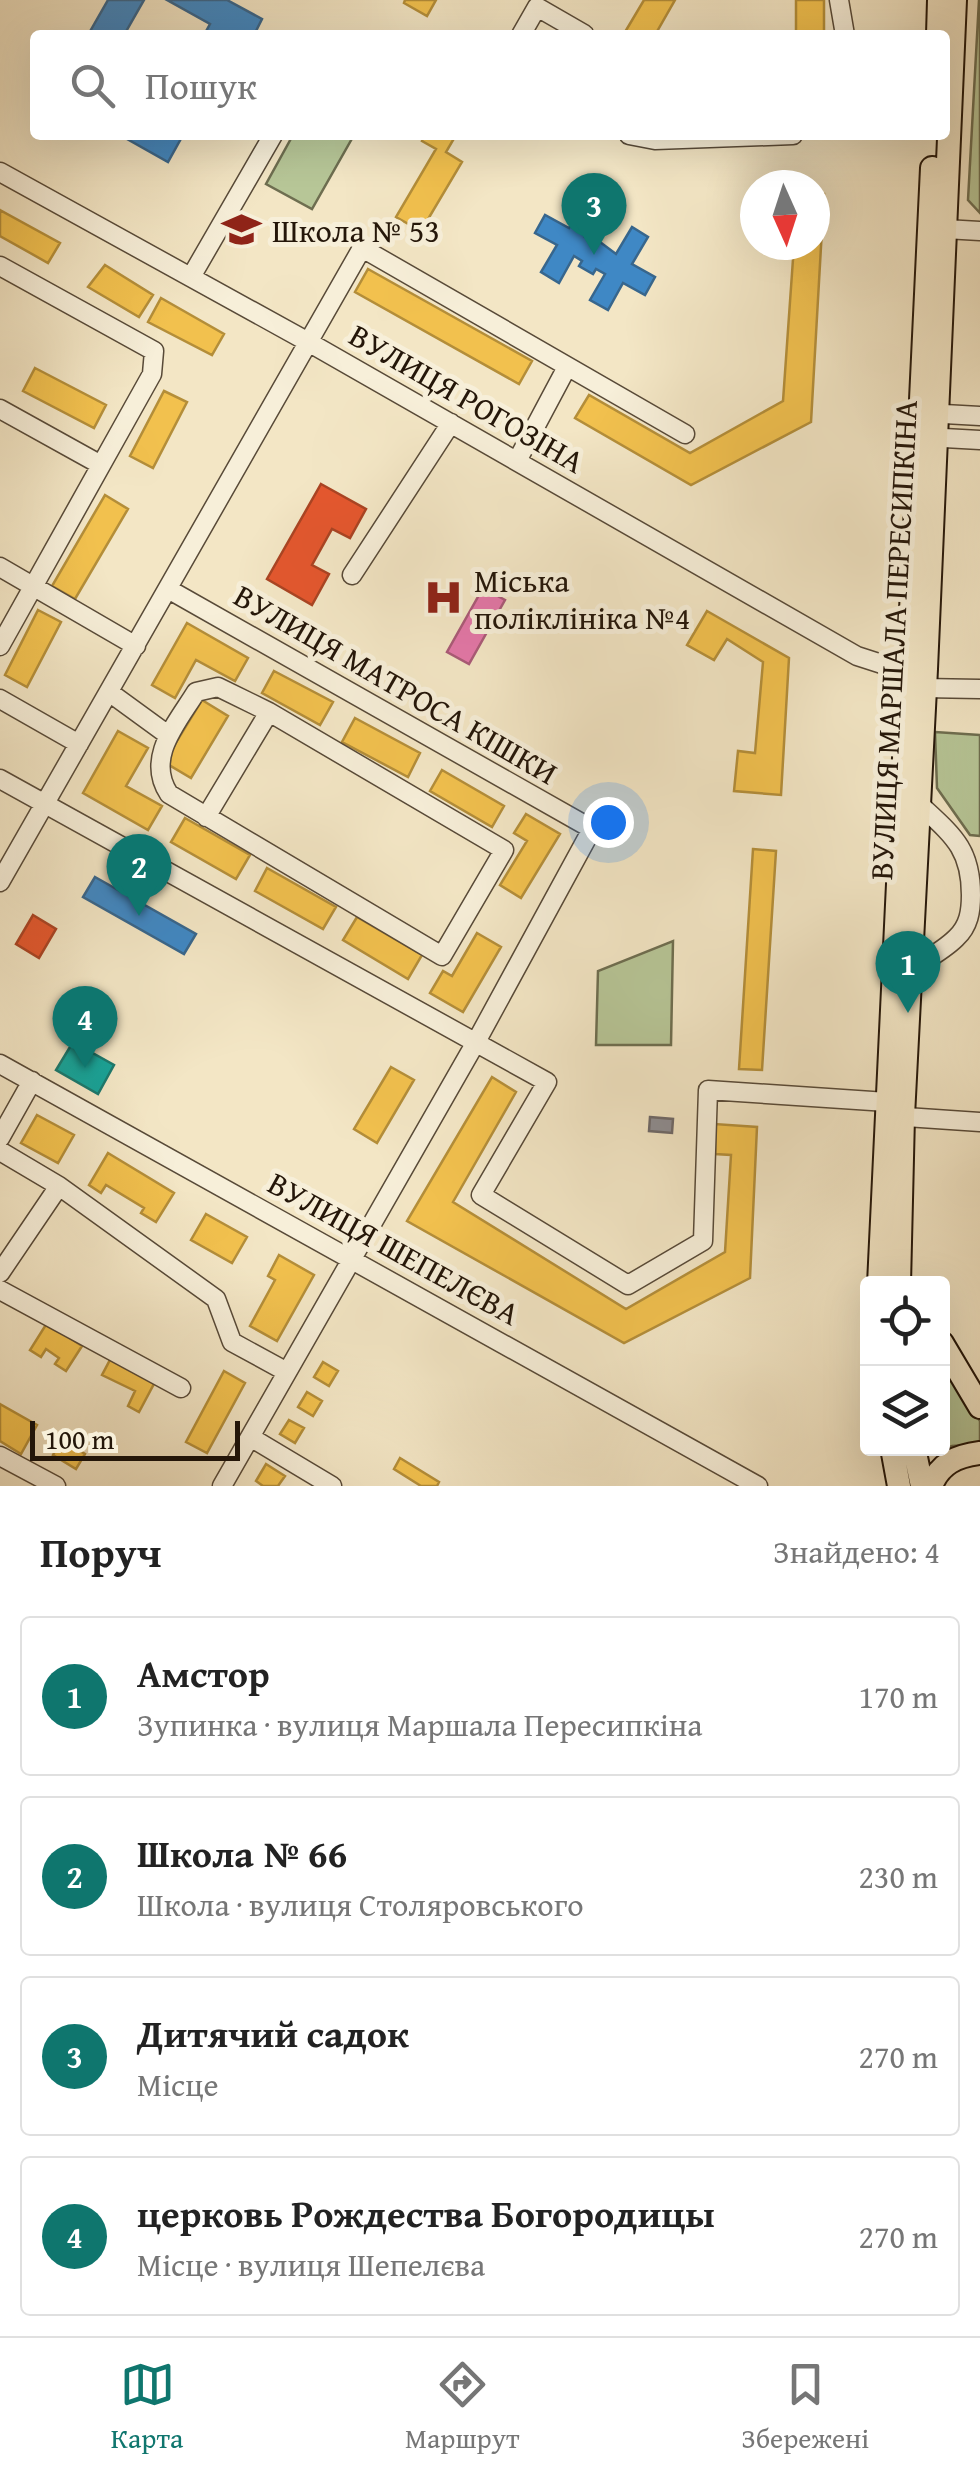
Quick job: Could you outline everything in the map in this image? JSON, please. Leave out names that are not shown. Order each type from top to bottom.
[{"type":"main road","points":[[938,30],[939,0]]},
{"type":"main road","name":"ВУЛИЦЯ МАРШАЛА ПЕРЕСИПКІНА","points":[[950,105],[955,0]]},
{"type":"main road","name":"ВУЛИЦЯ МАРШАЛА ПЕРЕСИПКІНА","points":[[899,1276],[892,1112],[910,970],[918,803],[934,140]]},
{"type":"main road","name":"ВУЛИЦЯ МАРШАЛА ПЕРЕСИПКІНА","points":[[927,425],[948,140]]},
{"type":"main road","name":"ВУЛИЦЯ МАРШАЛА ПЕРЕСИПКІНА","points":[[880,1276],[919,675]]},
{"type":"main road","points":[[899,1246],[912,1276]]},
{"type":"main road","points":[[950,1356],[980,1407]]},
{"type":"main road","points":[[921,1472],[969,1454]]},
{"type":"main road","points":[[893,1456],[896,1484]]},
{"type":"street","points":[[839,0],[845,30]]},
{"type":"street","points":[[524,30],[537,8],[577,30]]},
{"type":"street","points":[[191,277],[270,140]]},
{"type":"street","name":"ВУЛИЦЯ РОГОЗІНА","points":[[0,172],[310,343],[858,656],[980,690]]},
{"type":"street","points":[[944,230],[980,231]]},
{"type":"street","points":[[0,882],[362,248],[685,434]]},
{"type":"street","points":[[0,266],[154,351],[152,374],[0,646]]},
{"type":"street","points":[[517,461],[567,366]]},
{"type":"street","points":[[0,409],[101,465]]},
{"type":"street","points":[[927,425],[980,416]]},
{"type":"street","points":[[352,575],[450,423]]},
{"type":"street","points":[[927,425],[980,440]]},
{"type":"street","points":[[0,567],[136,646]]},
{"type":"street","name":"ВУЛИЦЯ МАТРОСА КІШКИ","points":[[168,589],[592,829],[476,1042]]},
{"type":"street","points":[[218,686],[504,850],[442,956],[175,799],[161,782],[158,768],[168,736],[196,692],[218,686]]},
{"type":"street","points":[[109,692],[168,736]]},
{"type":"street","points":[[0,699],[79,744]]},
{"type":"street","points":[[206,817],[269,712]]},
{"type":"street","points":[[0,779],[547,1082],[482,1194],[628,1285],[704,1241],[708,1090],[980,1122]]},
{"type":"street","points":[[910,970],[956,939],[970,914],[971,872],[966,856],[958,841],[918,803]]},
{"type":"street","points":[[222,1486],[476,1042]]},
{"type":"street","name":"ВУЛИЦЯ ШЕПЕЛЄВА","points":[[0,1064],[758,1486]]},
{"type":"street","points":[[0,1138],[32,1082]]},
{"type":"street","points":[[0,1151],[59,1186],[216,1299],[232,1342],[287,1372]]},
{"type":"street","points":[[0,1273],[59,1186]]},
{"type":"street","points":[[0,1290],[181,1388]]},
{"type":"street","points":[[250,1437],[332,1486]]},
{"type":"street","points":[[0,1456],[56,1486]]},
{"type":"street","points":[[896,1484],[921,1472]]},
{"type":"green space","points":[[980,0],[980,213],[968,200]]},
{"type":"green space","points":[[290,140],[351,140],[312,209],[266,184]]},
{"type":"green space","points":[[935,732],[980,735],[980,836],[970,835],[937,788]]},
{"type":"green space","points":[[673,941],[671,1045],[596,1045],[598,971]]},
{"type":"green space","points":[[950,1376],[980,1421],[980,1444],[952,1446]]},
{"type":"building: Житло","points":[[436,0],[427,16],[404,3]]},
{"type":"building: Житло","points":[[644,0],[675,0],[658,30],[626,30]]},
{"type":"building: Житло","points":[[796,0],[824,0],[824,30],[796,30]]},
{"type":"building: Житло","points":[[453,140],[446,152],[462,162],[421,231],[396,217],[436,149],[422,141]]},
{"type":"building: Житло","points":[[0,210],[60,243],[48,263],[0,236]]},
{"type":"building: Житло","points":[[793,260],[820,260],[811,422],[691,485],[575,418],[589,395],[690,453],[783,401]]},
{"type":"building: Житло","points":[[105,265],[153,295],[139,317],[88,287]]},
{"type":"building: Житло","points":[[368,269],[532,361],[519,384],[355,292]]},
{"type":"building: Житло","points":[[161,298],[224,334],[212,355],[148,322]]},
{"type":"building: Житло","points":[[35,368],[106,405],[94,428],[23,391]]},
{"type":"building: Житло","points":[[164,391],[187,402],[153,468],[130,456]]},
{"type":"building: Житло","points":[[105,495],[128,509],[75,599],[52,586]]},
{"type":"building: Житло","points":[[38,610],[61,622],[27,687],[5,675]]},
{"type":"building: Житло","points":[[707,611],[789,658],[781,795],[734,791],[738,751],[755,753],[763,662],[727,639],[714,660],[687,645]]},
{"type":"building: Житло","points":[[187,623],[248,658],[235,681],[196,660],[175,698],[152,685]]},
{"type":"building: Житло","points":[[274,671],[333,702],[320,725],[262,693]]},
{"type":"building: Житло","points":[[202,700],[228,716],[191,778],[164,762]]},
{"type":"building: Житло","points":[[355,718],[420,753],[408,777],[342,742]]},
{"type":"building: Житло","points":[[118,731],[148,748],[126,786],[162,806],[148,830],[83,793]]},
{"type":"building: Житло","points":[[442,770],[504,806],[492,827],[430,791]]},
{"type":"building: Житло","points":[[526,814],[560,834],[521,898],[500,885],[527,841],[514,833]]},
{"type":"building: Житло","points":[[185,818],[250,855],[236,879],[171,842]]},
{"type":"building: Житло","points":[[753,849],[776,851],[762,1070],[739,1069]]},
{"type":"building: Житло","points":[[267,868],[336,907],[323,929],[255,891]]},
{"type":"building: Житло","points":[[357,917],[422,955],[408,979],[343,940]]},
{"type":"building: Житло","points":[[477,933],[501,947],[463,1012],[430,993],[443,971],[452,976]]},
{"type":"building: Житло","points":[[391,1067],[414,1080],[377,1143],[354,1129]]},
{"type":"building: Житло","points":[[492,1077],[516,1092],[453,1202],[626,1309],[725,1252],[731,1155],[715,1154],[715,1124],[757,1127],[750,1278],[624,1343],[407,1221]]},
{"type":"building: Житло","points":[[37,1115],[74,1135],[58,1163],[21,1143]]},
{"type":"building: Житло","points":[[108,1153],[174,1193],[156,1222],[141,1213],[144,1208],[106,1185],[101,1193],[89,1185]]},
{"type":"building: Житло","points":[[206,1214],[247,1237],[232,1263],[191,1240]]},
{"type":"building: Житло","points":[[279,1255],[314,1275],[277,1341],[250,1326],[275,1280],[268,1276]]},
{"type":"building: Житло","points":[[47,1323],[82,1346],[66,1371],[55,1364],[59,1358],[46,1349],[41,1357],[30,1350]]},
{"type":"building: Житло","points":[[111,1358],[156,1380],[139,1412],[128,1406],[135,1391],[102,1375]]},
{"type":"building: Житло","points":[[323,1362],[338,1371],[329,1386],[314,1377]]},
{"type":"building: Житло","points":[[224,1371],[245,1383],[207,1453],[186,1442]]},
{"type":"building: Житло","points":[[307,1392],[322,1401],[313,1416],[298,1407]]},
{"type":"building: Житло","points":[[0,1404],[37,1425],[21,1454],[0,1441]]},
{"type":"building: Житло","points":[[289,1420],[304,1428],[295,1443],[280,1434]]},
{"type":"building: Житло","points":[[61,1440],[85,1454],[76,1469],[53,1455]]},
{"type":"building: Житло","points":[[400,1458],[439,1482],[437,1486],[421,1486],[394,1469]]},
{"type":"building: Житло","points":[[266,1464],[285,1476],[278,1486],[263,1486],[256,1481]]},
{"type":"building: Торгівля","points":[[321,484],[366,509],[350,538],[332,529],[312,565],[329,574],[312,605],[267,579]]},
{"type":"building: Торгівля","points":[[33,915],[56,929],[39,958],[16,944]]},
{"type":"building: Школи","points":[[108,0],[144,0],[127,30],[91,30]]},
{"type":"building: Школи","points":[[167,0],[227,0],[262,19],[256,30],[207,30],[210,24]]},
{"type":"building: Школи","points":[[129,140],[180,140],[168,162]]},
{"type":"building: Школи","points":[[584,202],[600,212],[585,237],[594,242],[596,239],[616,254],[632,227],[648,237],[632,264],[655,277],[645,295],[623,283],[608,310],[590,300],[605,274],[596,269],[593,274],[579,266],[582,261],[574,256],[559,283],[541,272],[557,245],[535,233],[545,215],[569,228]]},
{"type":"building: Школи","points":[[95,877],[196,934],[184,954],[83,897]]},
{"type":"building: Медицина","points":[[483,588],[505,600],[469,664],[447,652]]},
{"type":"building: Установи","points":[[73,1042],[114,1065],[98,1094],[56,1070]]},
{"type":"building: Промзона","points":[[650,1117],[673,1119],[672,1133],[649,1131]]},
{"type":"place","name":"Школа № 53","points":[[242,230]]},
{"type":"place","name":"Дитячий садок","points":[[594,255]]},
{"type":"place","name":"Міська поліклініка №4","points":[[444,598]]},
{"type":"place","name":"Школа № 66","points":[[139,916]]},
{"type":"place","name":"Амстор","points":[[908,1013]]},
{"type":"place","name":"церковь Рождества Богородицы","points":[[85,1068]]}]
